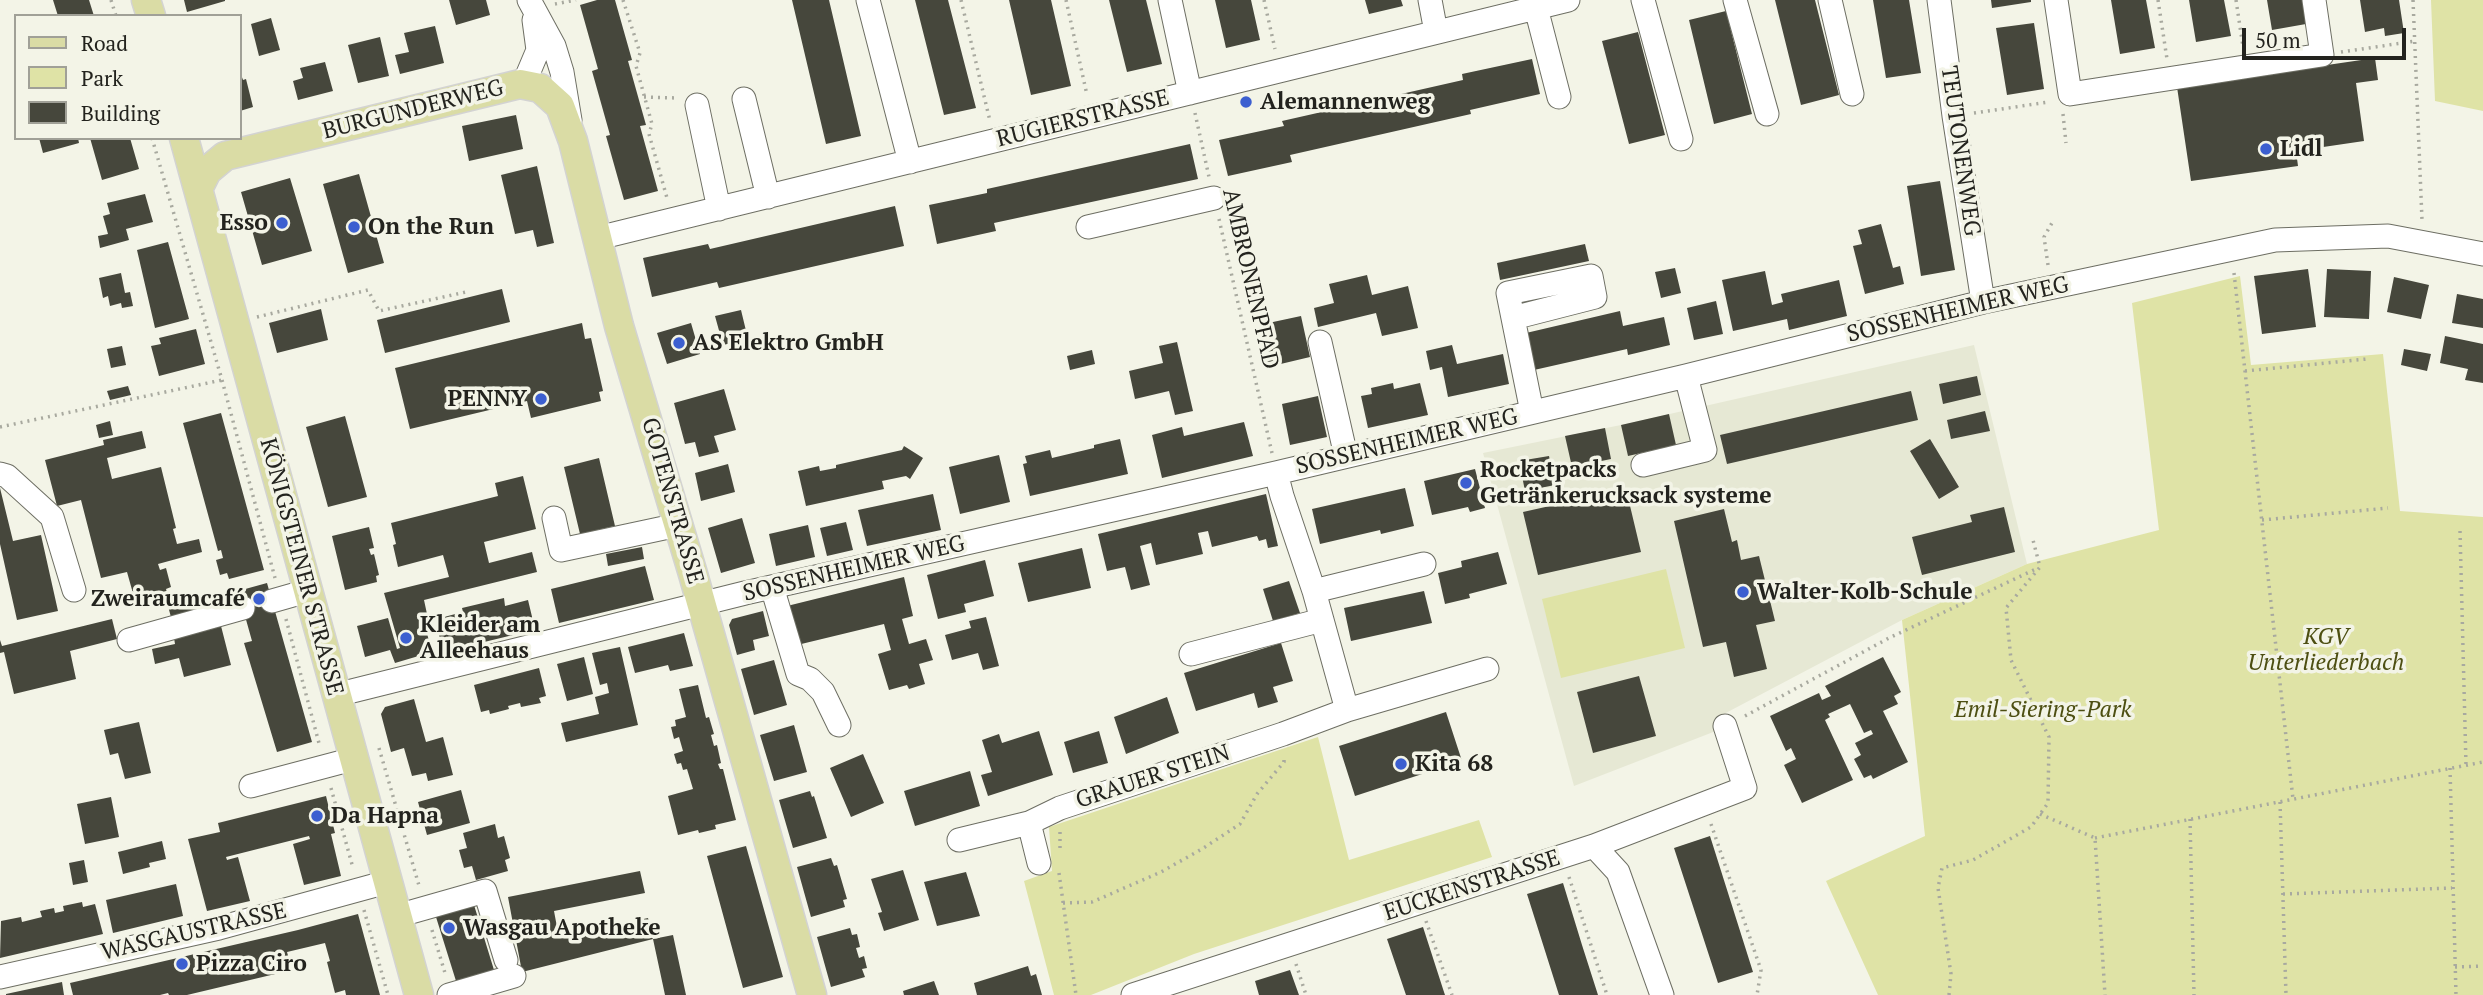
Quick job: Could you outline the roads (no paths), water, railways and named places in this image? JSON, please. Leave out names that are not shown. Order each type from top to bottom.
[{"type":"main road","name":"BURGUNDERWEG","points":[[225,156],[520,84],[540,89],[551,96],[560,106],[573,141]]},
{"type":"main road","name":"KÖNIGSTEINER STRASSE","points":[[186,140],[335,695],[419,995]]},
{"type":"main road","points":[[189,140],[205,150],[225,156]]},
{"type":"main road","name":"GOTENSTRASSE","points":[[573,141],[619,326],[812,995]]},
{"type":"main road","points":[[198,189],[207,171],[225,156]]},
{"type":"street","points":[[868,0],[910,162]]},
{"type":"street","points":[[1170,0],[1190,93]]},
{"type":"street","points":[[1430,0],[1436,32]]},
{"type":"street","name":"RUGIERSTRASSE","points":[[598,238],[1568,0]]},
{"type":"street","points":[[1643,0],[1681,139]]},
{"type":"street","points":[[1735,0],[1767,114]]},
{"type":"street","points":[[1830,0],[1852,94]]},
{"type":"street","name":"TEUTONENWEG","points":[[1939,0],[1983,302]]},
{"type":"street","points":[[2056,0],[2070,94],[2322,55],[2314,0]]},
{"type":"street","name":"GOTENSTRASSE","points":[[520,84],[527,76],[538,50],[531,5]]},
{"type":"street","name":"GOTENSTRASSE","points":[[531,5],[554,46],[562,72],[573,141]]},
{"type":"street","points":[[1536,8],[1559,97]]},
{"type":"street","points":[[744,99],[768,197]]},
{"type":"street","points":[[698,109],[719,209]]},
{"type":"street","points":[[1088,228],[1214,198]]},
{"type":"street","name":"SOSSENHEIMER WEG","points":[[335,695],[772,587],[1276,473],[1686,376],[1983,302],[2275,240],[2388,236],[2483,254]]},
{"type":"street","points":[[1513,318],[1532,412]]},
{"type":"street","points":[[1320,342],[1346,456]]},
{"type":"street","points":[[1643,466],[1705,450],[1686,376]]},
{"type":"street","points":[[1276,473],[1314,591],[1347,710]]},
{"type":"street","points":[[0,474],[7,476],[52,517],[74,590]]},
{"type":"street","points":[[554,518],[561,550],[678,525]]},
{"type":"street","points":[[1314,591],[1424,565]]},
{"type":"street","points":[[772,587],[798,674],[810,679],[824,692],[839,725]]},
{"type":"street","points":[[276,600],[307,591]]},
{"type":"street","points":[[129,640],[243,608]]},
{"type":"street","points":[[1191,654],[1322,621]]},
{"type":"street","name":"GRAUER STEIN","points":[[959,841],[1029,823],[1060,808],[1347,710],[1487,669]]},
{"type":"street","name":"EUCKENSTRASSE","points":[[1133,995],[1594,846],[1745,788],[1726,726]]},
{"type":"street","points":[[251,786],[353,759]]},
{"type":"street","points":[[1029,823],[1053,861]]},
{"type":"street","points":[[1594,846],[1618,872],[1662,995]]},
{"type":"street","name":"WASGAUSTRASSE","points":[[0,977],[219,928],[387,882]]},
{"type":"street","points":[[397,916],[485,891],[510,968],[450,995]]},
{"type":"place","name":"Alemannenweg","points":[[1246,102]]},
{"type":"place","name":"Lidl","points":[[2266,149]]},
{"type":"place","name":"Esso","points":[[282,223]]},
{"type":"place","name":"On the Run","points":[[354,227]]},
{"type":"place","name":"AS Elektro GmbH","points":[[679,343]]},
{"type":"place","name":"PENNY","points":[[541,399]]},
{"type":"place","name":"Rocketpacks Getränkerucksack systeme","points":[[1466,483]]},
{"type":"place","name":"Walter-Kolb-Schule","points":[[1743,592]]},
{"type":"place","name":"Zweiraumcafé","points":[[259,599]]},
{"type":"place","name":"Kleider am Alleehaus","points":[[406,638]]},
{"type":"place","name":"Kita 68","points":[[1401,764]]},
{"type":"place","name":"Da Hapna","points":[[317,816]]},
{"type":"place","name":"Wasgau Apotheke","points":[[449,928]]},
{"type":"place","name":"Pizza Ciro","points":[[182,964]]},
{"type":"park label","name":"KGV Unterliederbach","points":[[2326,650]]},
{"type":"park label","name":"Emil-Siering-Park","points":[[2043,710]]}]
